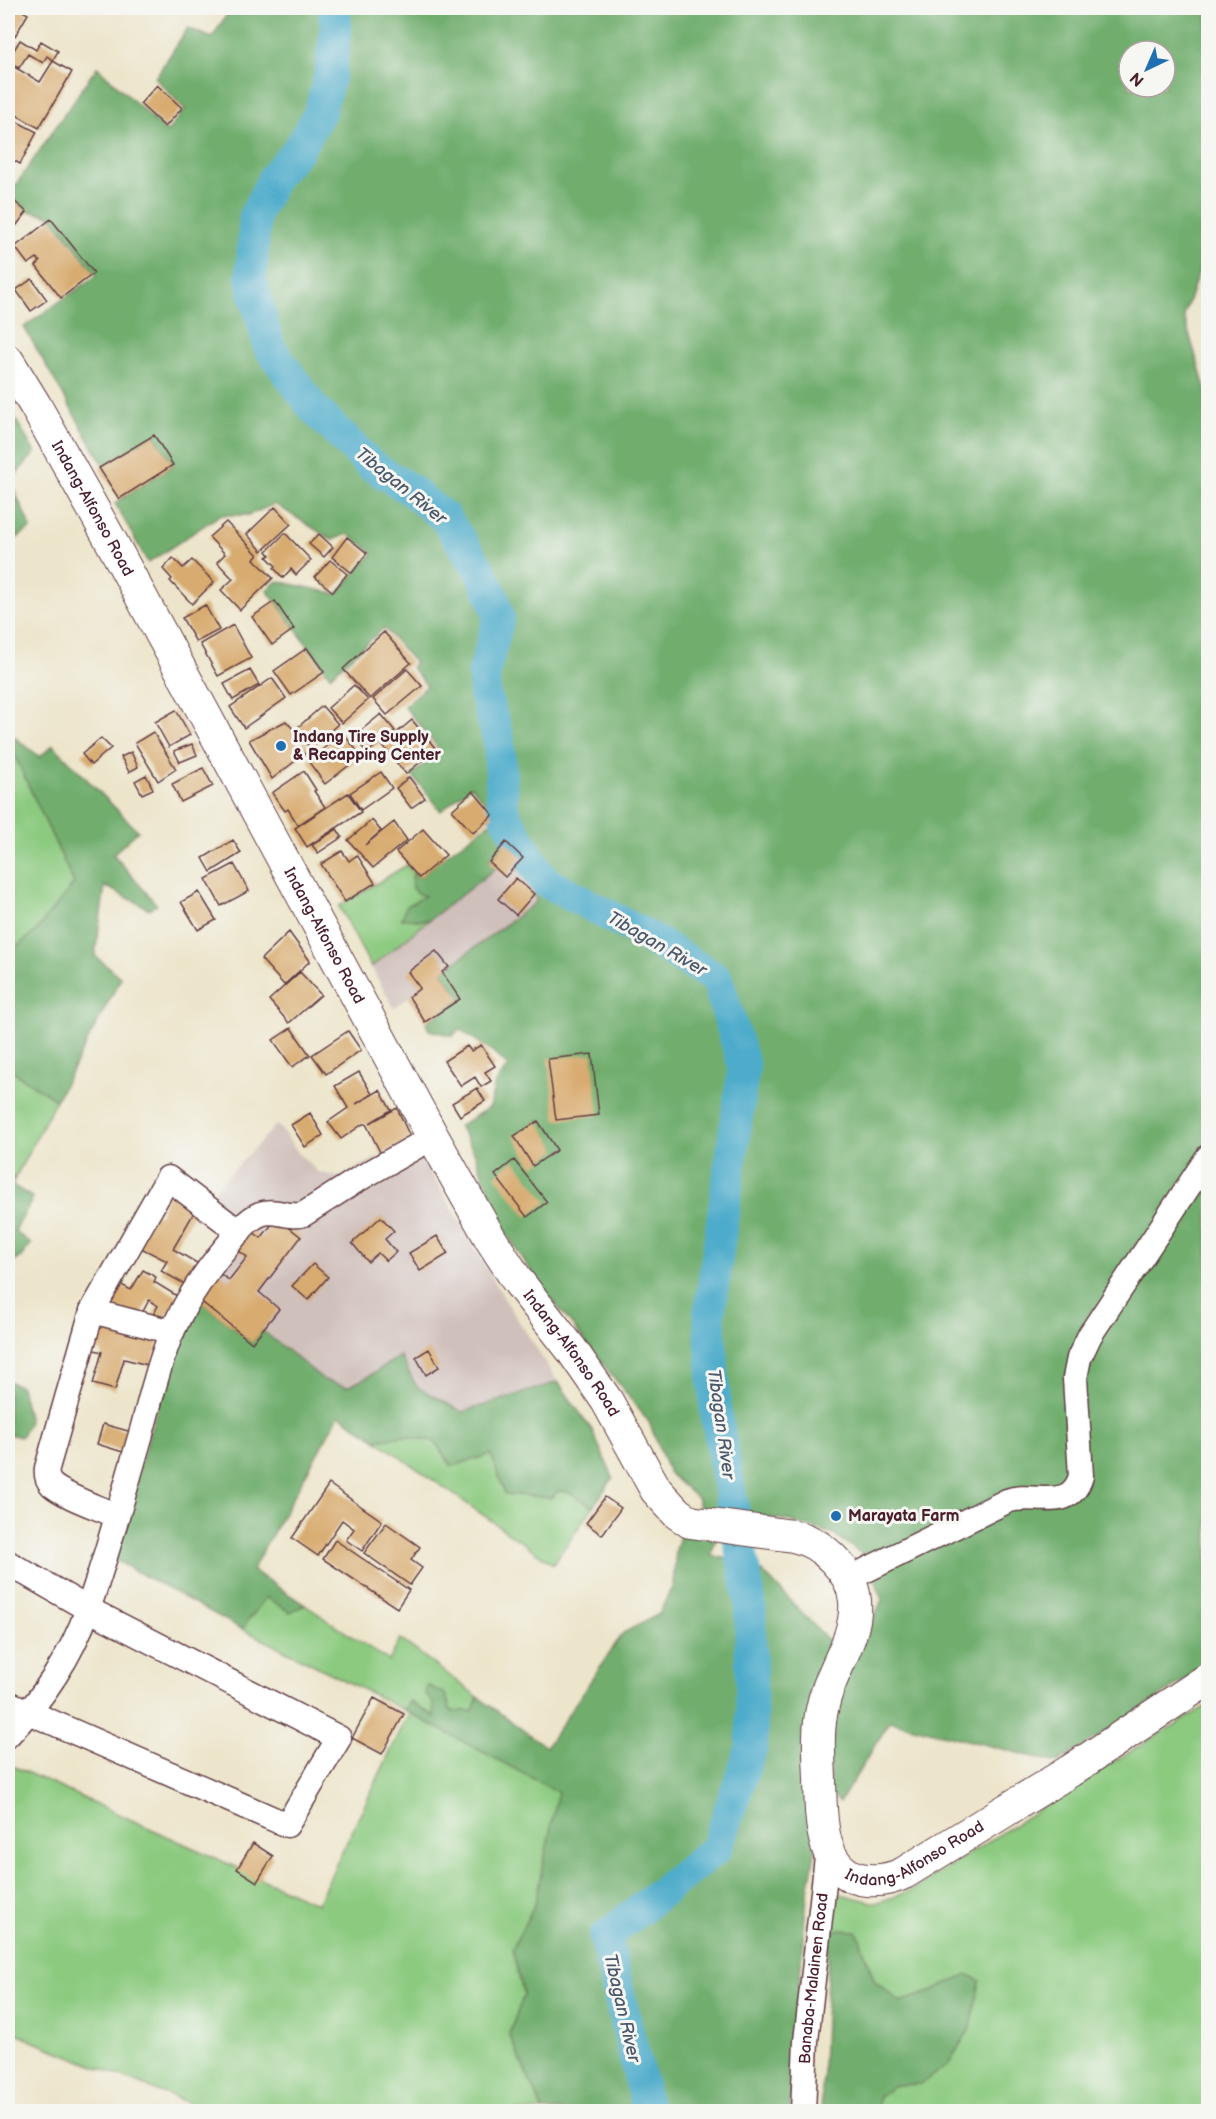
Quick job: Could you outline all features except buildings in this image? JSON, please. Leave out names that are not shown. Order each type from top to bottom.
[{"type":"main road","name":"Indang-Alfonso Road","points":[[8,360],[111,541],[433,1137],[502,1259],[587,1370],[607,1401],[647,1476],[661,1496],[685,1520],[710,1535],[784,1545],[801,1560],[825,1575],[851,1605],[854,1620]]},
{"type":"main road","name":"Indang-Alfonso Road","points":[[784,1545],[798,1537],[817,1546],[834,1561],[848,1579],[855,1602],[854,1620],[825,1695],[821,1713],[819,1752],[820,1801],[828,1848],[834,1862],[847,1874],[871,1880],[895,1877],[935,1855],[1070,1771],[1209,1679]]},
{"type":"street","points":[[8,1735],[18,1708],[63,1660],[88,1609],[172,1332],[198,1286],[249,1221],[262,1213],[280,1212],[298,1216],[307,1213],[357,1180],[433,1137]]},
{"type":"street","points":[[848,1579],[1007,1501],[1025,1497],[1053,1500],[1074,1491],[1081,1476],[1075,1378],[1079,1358],[1090,1335],[1209,1157]]},
{"type":"street","points":[[117,1516],[61,1491],[51,1484],[47,1476],[47,1468],[92,1311],[168,1178],[239,1232]]},
{"type":"street","points":[[92,1311],[172,1332]]},
{"type":"street","points":[[8,1563],[88,1609],[339,1738],[287,1825],[18,1708]]},
{"type":"street","name":"Banaba-Malainen Road","points":[[803,2112],[806,2042],[828,1848]]},
{"type":"shaded area","points":[[506,842],[521,844],[536,902],[394,1008],[371,967],[495,868],[489,862]]},
{"type":"shaded area","points":[[277,1124],[299,1154],[318,1172],[339,1177],[412,1140],[504,1298],[558,1382],[463,1412],[417,1387],[400,1356],[366,1378],[347,1387],[324,1380],[263,1329],[252,1343],[197,1298],[249,1229],[206,1199]]},
{"type":"green space","points":[[231,8],[1208,8],[1208,243],[1184,316],[1208,398],[1208,1665],[1058,1763],[890,1721],[840,1802],[829,1793],[830,1750],[845,1680],[882,1600],[869,1559],[833,1534],[786,1520],[706,1510],[698,1505],[698,1499],[669,1473],[649,1422],[538,1282],[505,1232],[475,1154],[459,1126],[490,1107],[494,1086],[508,1066],[492,1051],[459,1029],[453,1036],[429,1030],[426,1023],[462,999],[442,972],[536,902],[521,845],[506,842],[489,861],[496,868],[429,920],[402,919],[406,906],[425,896],[416,893],[412,888],[413,872],[419,878],[498,817],[471,786],[441,811],[412,775],[440,750],[404,706],[427,686],[411,667],[415,663],[384,628],[330,676],[267,590],[277,581],[337,594],[373,553],[348,534],[332,540],[275,504],[248,515],[220,515],[148,563],[115,503],[173,465],[154,435],[104,466],[24,327],[97,275],[51,216],[28,211],[9,195],[97,67],[167,132],[185,109],[155,78],[188,28],[212,38]]},
{"type":"green space","points":[[8,406],[35,453],[10,481],[31,528],[8,544]]},
{"type":"green space","points":[[8,732],[40,757],[53,745],[138,831],[113,854],[157,905],[149,909],[105,886],[95,956],[121,978],[56,1100],[19,1076],[8,1065],[8,957],[12,950],[34,933],[74,883],[8,741]]},
{"type":"green space","points":[[8,741],[74,883],[34,933],[12,950],[8,957]]},
{"type":"green space","points":[[407,865],[413,872],[412,879],[425,896],[402,919],[429,920],[371,967],[339,906]]},
{"type":"green space","points":[[8,1065],[19,1076],[56,1100],[15,1178],[8,1175]]},
{"type":"green space","points":[[8,1175],[15,1178],[12,1185],[33,1198],[15,1231],[31,1244],[21,1257],[8,1264]]},
{"type":"green space","points":[[197,1298],[252,1343],[262,1330],[324,1380],[347,1387],[366,1378],[400,1356],[417,1387],[462,1412],[558,1382],[592,1430],[613,1478],[593,1507],[569,1492],[558,1491],[551,1498],[505,1494],[491,1454],[452,1466],[434,1441],[402,1436],[376,1440],[339,1415],[252,1570],[305,1605],[290,1612],[266,1597],[242,1629],[113,1559],[167,1374]]},
{"type":"green space","points":[[8,1381],[21,1387],[29,1422],[21,1437],[8,1434]]},
{"type":"green space","points":[[402,1436],[434,1441],[452,1466],[491,1454],[558,1491],[569,1492],[593,1507],[553,1564],[376,1440]]},
{"type":"green space","points":[[681,1533],[716,1537],[711,1556],[742,1561],[745,1572],[762,1571],[828,1640],[808,1743],[816,1847],[807,1896],[790,2111],[543,2111],[509,2034],[524,1995],[512,1949],[535,1904],[558,1792],[404,1710],[410,1701],[434,1716],[433,1703],[425,1694],[427,1685],[445,1694],[451,1711],[473,1711],[478,1697],[546,1747],[623,1633],[659,1614],[673,1585],[676,1550]]},
{"type":"green space","points":[[266,1597],[290,1612],[305,1605],[389,1661],[400,1639],[478,1697],[473,1711],[451,1711],[445,1694],[433,1703],[435,1717],[410,1701],[404,1710],[242,1629]]},
{"type":"green space","points":[[1208,1705],[1208,2111],[877,2111],[879,2097],[894,2085],[921,2084],[925,1994],[900,2002],[874,1980],[857,1931],[829,1930],[836,1893],[876,1903],[913,1890],[1101,1769]]},
{"type":"green space","points":[[409,1713],[559,1792],[535,1904],[512,1949],[524,1995],[509,2034],[543,2111],[209,2111],[34,2042],[8,2028],[8,1764],[317,1904]]},
{"type":"green space","points":[[829,1930],[857,1931],[874,1980],[900,2002],[925,1994],[967,1974],[980,1981],[971,2027],[949,2063],[921,2084],[894,2085],[879,2097],[877,2111],[821,2112]]},
{"type":"waterway","name":"Tibagan River","points":[[334,8],[336,28],[330,74],[320,112],[299,148],[274,177],[255,215],[251,279],[269,347],[314,409],[371,465],[409,489],[445,518],[480,570],[493,597],[499,618],[484,673],[485,694],[499,741],[503,812],[543,880],[645,935],[717,979],[744,1066],[709,1315],[716,1414],[750,1601],[752,1746],[716,1849],[605,1937],[647,2108],[646,2112]]},
{"type":"place","name":"Indang Tire Supply & Recapping Center","points":[[281,746]]},
{"type":"place","name":"Marayata Farm","points":[[836,1516]]}]
